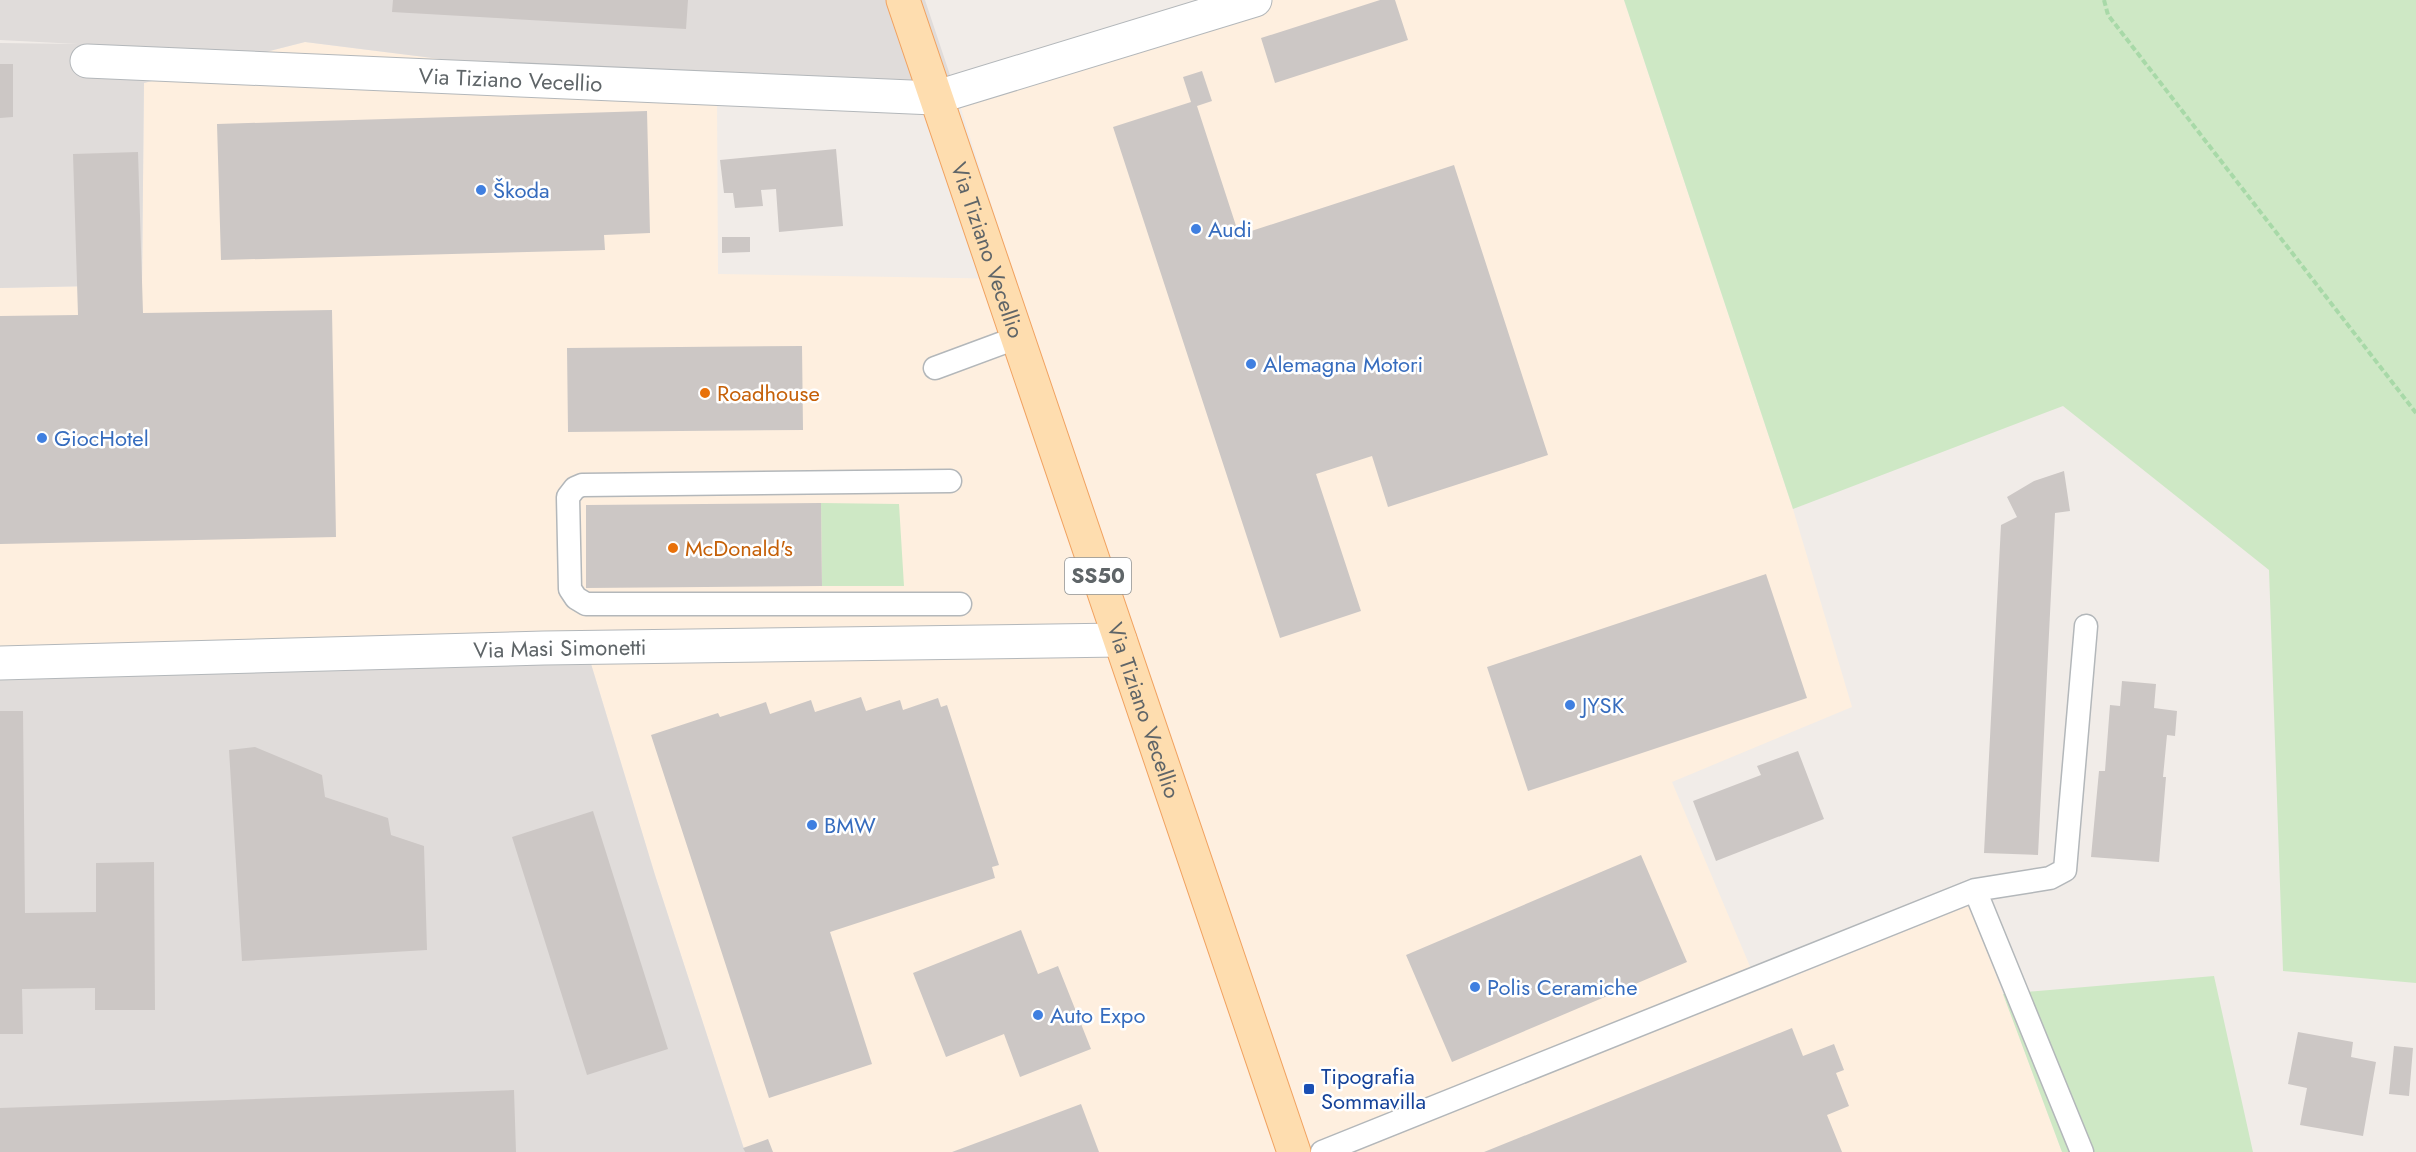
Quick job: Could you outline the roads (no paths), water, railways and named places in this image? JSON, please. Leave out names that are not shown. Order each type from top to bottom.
[{"type":"main road","name":"Via Tiziano Vecellio","points":[[903,0],[934,98],[1294,1152]]},
{"type":"street","points":[[934,98],[1255,0]]},
{"type":"street","name":"Via Tiziano Vecellio","points":[[87,61],[934,98]]},
{"type":"street","name":"Via Masi Simonetti","points":[[0,663],[544,648],[1120,640]]},
{"type":"lane","points":[[935,368],[1016,338]]},
{"type":"lane","points":[[950,481],[582,485],[575,488],[567,497],[570,589],[576,598],[586,603],[960,604]]},
{"type":"lane","points":[[1322,1152],[1975,890],[2050,878],[2065,870],[2086,626]]},
{"type":"lane","points":[[1975,890],[2082,1152]]},
{"type":"place","name":"Škoda","points":[[481,190]]},
{"type":"place","name":"Audi","points":[[1196,229]]},
{"type":"place","name":"Alemagna Motori","points":[[1251,364]]},
{"type":"place","name":"Roadhouse","points":[[705,393]]},
{"type":"place","name":"GiocHotel","points":[[42,438]]},
{"type":"place","name":"McDonald's","points":[[673,548]]},
{"type":"place","name":"JYSK","points":[[1570,705]]},
{"type":"place","name":"BMW","points":[[812,825]]},
{"type":"place","name":"Polis Ceramiche","points":[[1475,987]]},
{"type":"place","name":"Auto Expo","points":[[1038,1015]]},
{"type":"place","name":"Tipografia Sommavilla","points":[[1309,1089]]}]
